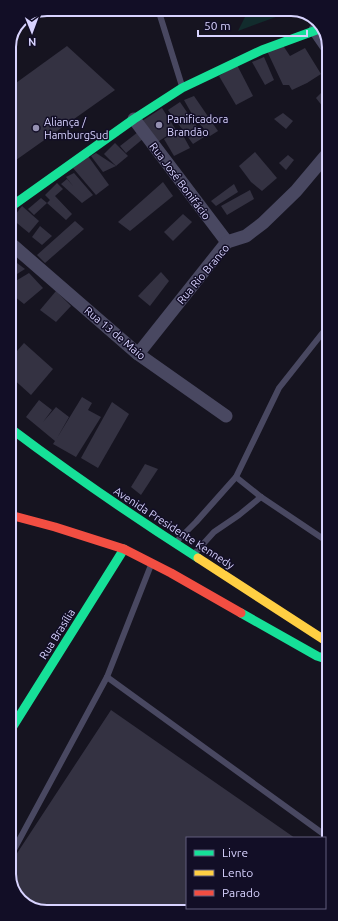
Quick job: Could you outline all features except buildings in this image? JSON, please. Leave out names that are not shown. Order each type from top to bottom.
[{"type":"street","points":[[16,203],[134,119],[182,88],[262,50],[317,30]]},
{"type":"street","name":"Rua José Bonifácio","points":[[134,119],[227,242]]},
{"type":"street","name":"Rua Rio Branco","points":[[138,354],[227,242],[246,236],[263,223],[296,191],[322,160]]},
{"type":"street","name":"Rua 13 de Maio","points":[[16,248],[138,354],[226,416]]},
{"type":"street","name":"Avenida Presidente Kennedy","points":[[16,432],[72,474],[322,638]]},
{"type":"street","points":[[16,517],[55,527],[124,550],[152,563],[322,658]]},
{"type":"street","name":"Rua Brasília","points":[[16,721],[124,550]]},
{"type":"lane","points":[[160,16],[182,88]]},
{"type":"lane","points":[[175,543],[236,477],[279,388],[322,334]]},
{"type":"lane","points":[[236,477],[261,497],[322,538]]},
{"type":"lane","points":[[194,555],[214,532],[239,515],[261,497]]},
{"type":"lane","points":[[16,846],[108,677],[152,563]]},
{"type":"lane","points":[[108,677],[322,834]]},
{"type":"green space","points":[[246,16],[279,16],[238,31]]},
{"type":"traffic: fast","points":[[16,203],[134,119],[182,88],[262,50],[317,30]]},
{"type":"traffic: fast","points":[[16,432],[103,495],[198,558]]},
{"type":"traffic: fast","points":[[16,721],[124,549]]},
{"type":"traffic: fast","points":[[241,613],[322,658]]},
{"type":"traffic: slow","points":[[198,558],[322,638]]},
{"type":"traffic: jam","points":[[16,517],[55,527],[124,549],[171,573],[241,613]]},
{"type":"place","name":"Panificadora Brandão","points":[[159,125]]},
{"type":"place","name":"Aliança / HamburgSud","points":[[36,128]]}]
